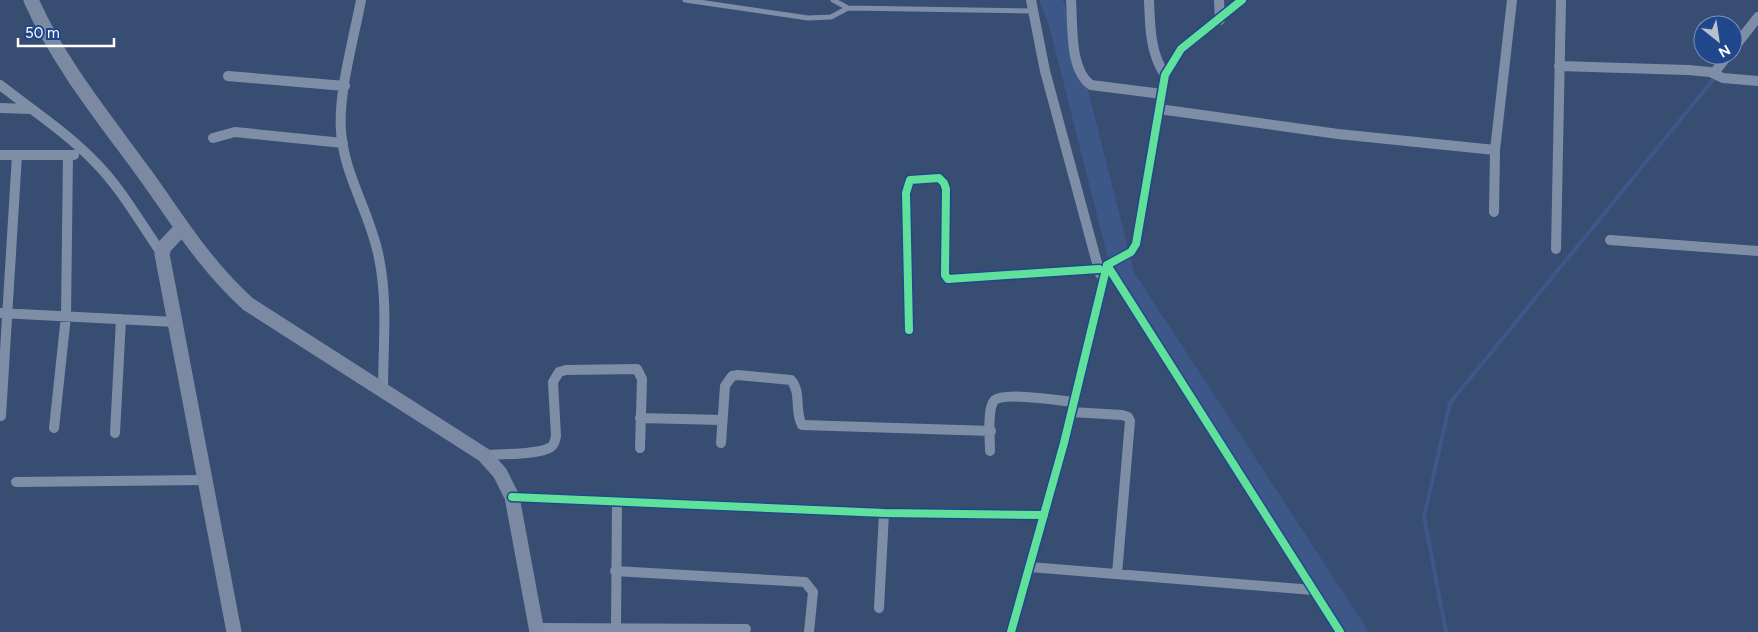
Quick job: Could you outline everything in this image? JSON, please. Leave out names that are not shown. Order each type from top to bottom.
[{"type":"main road","points":[[31,0],[49,38],[73,75],[149,179],[181,229],[224,282],[248,304],[484,455],[500,473],[512,497],[537,630]]},
{"type":"main road","points":[[181,229],[164,247],[162,254],[234,632]]},
{"type":"street","points":[[361,0],[345,86],[341,130],[346,164],[380,258],[383,284],[383,391]]},
{"type":"street","points":[[1031,0],[1045,71],[1106,265],[1340,632]]},
{"type":"street","points":[[1071,0],[1076,68],[1082,79],[1091,85],[1162,94]]},
{"type":"street","points":[[1148,0],[1154,51],[1158,64],[1165,75]]},
{"type":"street","points":[[1219,0],[1220,20]]},
{"type":"street","points":[[909,330],[906,193],[910,180],[915,178],[939,178],[944,182],[946,189],[945,275],[948,279],[1106,265],[1125,256],[1136,244],[1165,75],[1181,49],[1220,20],[1242,0]]},
{"type":"street","points":[[1494,212],[1494,150],[1512,0]]},
{"type":"street","points":[[1556,249],[1561,0]]},
{"type":"street","points":[[1743,36],[1758,17]]},
{"type":"street","points":[[1712,73],[1719,65]]},
{"type":"street","points":[[1559,66],[1606,66],[1712,73],[1724,78],[1758,81]]},
{"type":"street","points":[[228,76],[345,86]]},
{"type":"street","points":[[0,85],[88,155],[110,179],[162,254]]},
{"type":"street","points":[[0,108],[30,109]]},
{"type":"street","points":[[1159,110],[1338,134],[1494,150]]},
{"type":"street","points":[[213,138],[236,132],[343,143]]},
{"type":"street","points":[[0,155],[88,155]]},
{"type":"street","points":[[0,416],[4,313],[17,155]]},
{"type":"street","points":[[54,428],[66,316],[68,155]]},
{"type":"street","points":[[1610,240],[1758,251]]},
{"type":"street","points":[[1011,632],[1073,407],[1106,265]]},
{"type":"street","points":[[4,313],[175,322]]},
{"type":"street","points":[[115,433],[122,319]]},
{"type":"street","points":[[484,455],[551,447],[554,443],[553,382],[559,372],[637,369],[642,379],[640,448]]},
{"type":"street","points":[[721,443],[725,386],[732,376],[738,375],[791,380],[798,392],[798,413],[802,425],[990,431]]},
{"type":"street","points":[[990,451],[991,410],[993,401],[997,398],[1009,396],[1128,417],[1130,421],[1117,574]]},
{"type":"street","points":[[640,418],[722,420]]},
{"type":"street","points":[[16,482],[204,480]]},
{"type":"street","points":[[512,497],[884,513],[1044,515]]},
{"type":"street","points":[[616,628],[617,502]]},
{"type":"street","points":[[879,608],[884,513]]},
{"type":"street","points":[[1030,566],[1313,590]]},
{"type":"street","points":[[616,571],[805,582],[813,592],[809,632]]},
{"type":"street","points":[[537,630],[616,628],[746,629]]},
{"type":"lane","points":[[685,0],[814,18],[831,17],[848,8]]},
{"type":"lane","points":[[832,0],[848,8],[1033,11]]},
{"type":"waterway","points":[[1051,0],[1060,24],[1124,277],[1356,632]]},
{"type":"waterway","points":[[1446,632],[1424,517],[1450,403],[1716,76]]},
{"type":"cycle path","points":[[1011,632],[1064,443],[1107,265],[1131,252],[1136,244],[1165,75],[1181,49],[1242,0]]},
{"type":"cycle path","points":[[909,330],[906,193],[910,180],[939,178],[944,183],[946,189],[945,275],[948,279],[1099,269]]},
{"type":"cycle path","points":[[1107,265],[1340,632]]},
{"type":"cycle path","points":[[512,497],[884,513],[1044,515]]}]
